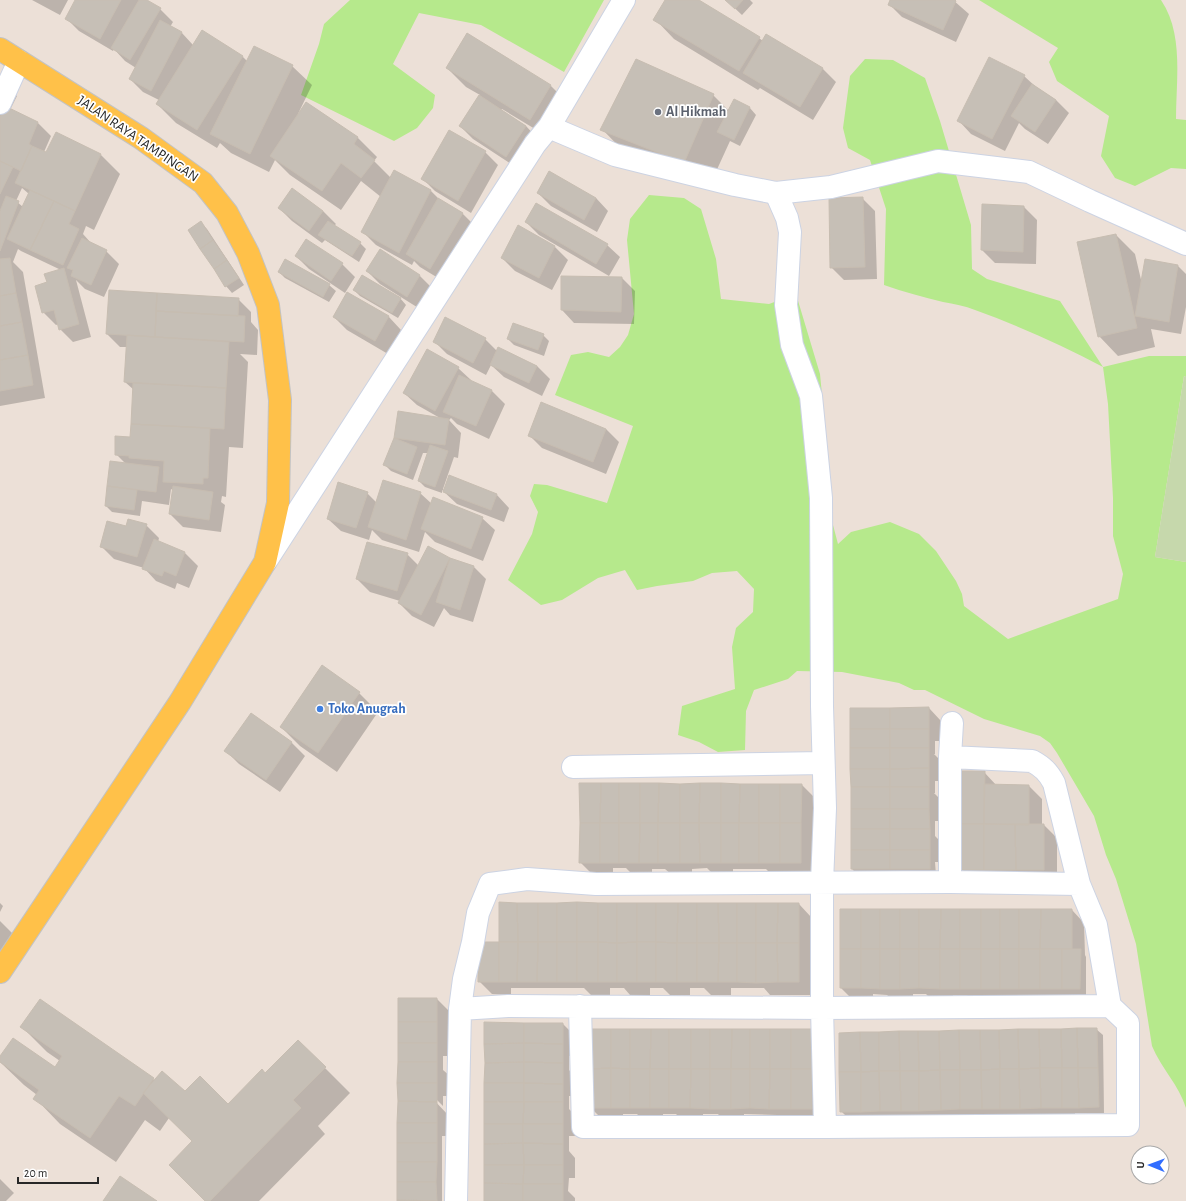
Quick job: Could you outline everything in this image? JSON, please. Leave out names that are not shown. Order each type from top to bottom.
[{"type":"main road","name":"JALAN RAYA TAMPINGAN","points":[[0,49],[141,138],[203,183],[227,213],[248,253],[268,305],[280,400],[278,503],[265,562],[180,702],[0,972]]},
{"type":"street","points":[[265,562],[530,150],[549,126],[624,0]]},
{"type":"street","points":[[0,102],[19,61]]},
{"type":"street","points":[[549,126],[615,155],[735,185],[776,193],[830,187],[938,161],[1029,172],[1186,244]]},
{"type":"street","points":[[776,193],[787,218],[790,232],[786,305],[792,345],[811,396],[821,498],[823,763],[825,808],[822,883],[822,1008],[825,1127]]},
{"type":"street","points":[[950,882],[950,757],[952,723]]},
{"type":"street","points":[[580,1006],[584,1127],[1128,1125],[1128,1023],[1110,1006],[1096,925],[1079,884],[1054,783],[1050,774],[1043,767],[1032,761],[950,757]]},
{"type":"street","points":[[572,767],[823,763]]},
{"type":"street","points":[[456,1201],[460,1009],[464,979],[478,913],[490,884],[527,879],[596,884],[950,882],[1079,884]]},
{"type":"street","points":[[460,1009],[508,1006],[822,1008],[1110,1006]]},
{"type":"green space","points":[[350,0],[604,0],[564,72],[481,25],[419,13],[393,64],[435,95],[433,108],[417,128],[394,141],[301,95],[319,44],[324,24]]},
{"type":"green space","points":[[979,0],[1161,0],[1173,27],[1176,42],[1176,119],[1186,120],[1186,169],[1171,168],[1135,186],[1115,178],[1101,156],[1109,116],[1057,81],[1049,62],[1058,48]]},
{"type":"green space","points":[[865,59],[893,60],[925,78],[940,121],[971,225],[972,269],[987,279],[1060,301],[1103,367],[1024,329],[967,307],[943,302],[884,285],[886,209],[870,160],[848,148],[843,128],[850,76]]},
{"type":"green space","points":[[649,195],[684,198],[701,209],[716,259],[721,299],[769,304],[796,294],[820,374],[825,426],[828,506],[838,544],[851,532],[890,522],[919,534],[936,551],[956,581],[962,594],[964,606],[1008,639],[1118,599],[1123,574],[1113,536],[1113,498],[1108,404],[1103,367],[1149,356],[1186,356],[1186,377],[1184,376],[1155,557],[1186,562],[1186,1108],[1179,1092],[1152,1046],[1136,944],[1116,879],[1106,855],[1094,816],[1050,743],[1040,736],[984,719],[925,690],[914,690],[899,683],[842,672],[797,671],[788,679],[754,690],[746,711],[745,750],[718,752],[699,742],[678,735],[682,706],[735,689],[732,647],[736,628],[753,612],[754,589],[737,571],[712,573],[693,581],[637,590],[625,570],[598,578],[562,600],[541,605],[508,580],[532,534],[538,512],[530,496],[534,484],[547,485],[607,503],[633,426],[555,395],[571,355],[588,352],[609,357],[620,347],[628,335],[634,314],[627,240],[630,219]]},
{"type":"green space","points":[[1184,376],[1186,377],[1186,562],[1155,557]]},
{"type":"building","points":[[75,0],[121,0],[100,39],[65,19]]},
{"type":"building","points":[[139,0],[147,0],[161,8],[130,60],[111,48]]},
{"type":"building","points":[[665,0],[699,0],[760,37],[739,71],[653,20]]},
{"type":"building","points":[[725,0],[743,0],[735,9]]},
{"type":"building","points":[[890,0],[956,1],[943,30],[888,5]]},
{"type":"building","points":[[160,20],[182,32],[151,91],[129,79]]},
{"type":"building","points":[[202,30],[243,56],[197,130],[156,104]]},
{"type":"building","points":[[467,33],[551,85],[530,120],[446,68]]},
{"type":"building","points":[[766,34],[823,68],[800,107],[743,73]]},
{"type":"building","points":[[254,46],[293,65],[250,154],[210,134]]},
{"type":"building","points":[[989,57],[1025,75],[992,139],[957,121]]},
{"type":"building","name":"Al Hikmah","points":[[636,59],[714,94],[684,163],[600,130]]},
{"type":"building","points":[[1032,84],[1056,100],[1035,132],[1011,116]]},
{"type":"building","points":[[479,95],[526,126],[506,157],[459,126]]},
{"type":"building","points":[[734,99],[750,107],[734,140],[717,132]]},
{"type":"building","points":[[306,102],[358,137],[354,144],[375,160],[361,178],[341,163],[322,191],[270,156]]},
{"type":"building","points":[[5,106],[38,122],[29,144],[32,146],[21,171],[0,161],[0,116]]},
{"type":"building","points":[[449,130],[486,151],[458,201],[421,179]]},
{"type":"building","points":[[56,132],[101,154],[75,211],[15,183],[32,146],[46,152]]},
{"type":"building","points":[[0,161],[13,167],[0,194]]},
{"type":"building","points":[[394,170],[431,190],[399,253],[361,232]]},
{"type":"building","points":[[549,171],[596,198],[584,220],[537,193]]},
{"type":"building","points":[[292,188],[323,211],[309,231],[278,208]]},
{"type":"building","points":[[30,190],[54,201],[30,250],[7,239]]},
{"type":"building","points":[[6,196],[19,201],[0,251],[0,211]]},
{"type":"building","points":[[863,197],[865,267],[830,268],[829,198]]},
{"type":"building","points":[[438,198],[463,213],[430,269],[406,254]]},
{"type":"building","points":[[54,201],[75,211],[69,224],[79,229],[63,265],[30,250]]},
{"type":"building","points":[[536,203],[608,244],[596,264],[525,222]]},
{"type":"building","points":[[982,204],[1024,206],[1023,252],[981,250]]},
{"type":"building","points":[[201,221],[213,240],[200,249],[188,230]]},
{"type":"building","points":[[328,221],[361,242],[352,256],[318,235]]},
{"type":"building","points":[[518,225],[555,246],[539,278],[501,258]]},
{"type":"building","points":[[1116,234],[1137,328],[1098,337],[1077,242]]},
{"type":"building","points":[[82,238],[107,250],[91,285],[71,276],[73,270],[67,268]]},
{"type":"building","points":[[306,239],[343,263],[331,281],[295,256]]},
{"type":"building","points":[[213,240],[227,260],[214,269],[200,249]]},
{"type":"building","points":[[380,249],[420,275],[407,297],[366,271]]},
{"type":"building","points":[[10,258],[16,293],[0,296],[0,259]]},
{"type":"building","points":[[285,259],[330,284],[323,297],[278,272]]},
{"type":"building","points":[[1145,259],[1178,265],[1169,322],[1135,316]]},
{"type":"building","points":[[227,260],[239,278],[225,287],[214,269]]},
{"type":"building","points":[[64,268],[79,324],[59,330],[54,310],[42,313],[35,286],[47,282],[44,274]]},
{"type":"building","points":[[362,275],[401,298],[392,313],[353,290]]},
{"type":"building","points":[[561,276],[622,277],[621,312],[561,310]]},
{"type":"building","points":[[109,290],[157,293],[155,337],[106,334]]},
{"type":"building","points":[[347,292],[389,316],[375,341],[333,317]]},
{"type":"building","points":[[16,293],[22,322],[0,326],[0,296]]},
{"type":"building","points":[[157,293],[239,298],[238,316],[156,311]]},
{"type":"building","points":[[156,311],[245,316],[244,342],[155,337]]},
{"type":"building","points":[[445,317],[486,338],[473,363],[433,342]]},
{"type":"building","points":[[22,322],[28,355],[0,360],[0,326]]},
{"type":"building","points":[[513,323],[544,334],[538,350],[507,339]]},
{"type":"building","points":[[127,335],[229,342],[226,388],[124,382]]},
{"type":"building","points":[[498,347],[537,366],[529,383],[490,365]]},
{"type":"building","points":[[427,349],[459,367],[435,411],[403,393]]},
{"type":"building","points":[[28,355],[33,385],[0,391],[0,360]]},
{"type":"building","points":[[459,375],[492,390],[476,426],[443,412]]},
{"type":"building","points":[[133,383],[226,388],[224,429],[131,424]]},
{"type":"building","points":[[541,402],[606,429],[593,462],[528,436]]},
{"type":"building","points":[[398,411],[449,419],[445,445],[394,438]]},
{"type":"building","points":[[131,424],[210,428],[208,478],[203,478],[203,484],[163,482],[164,461],[129,458],[129,456],[115,455],[115,436],[130,437]]},
{"type":"building","points":[[394,438],[417,447],[407,474],[383,465]]},
{"type":"building","points":[[430,445],[448,451],[435,487],[418,481]]},
{"type":"building","points":[[110,461],[159,467],[156,492],[107,486]]},
{"type":"building","points":[[449,475],[497,494],[491,510],[443,492]]},
{"type":"building","points":[[383,480],[421,492],[406,540],[368,527]]},
{"type":"building","points":[[338,482],[368,492],[356,528],[327,519]]},
{"type":"building","points":[[107,486],[137,490],[134,510],[105,506]]},
{"type":"building","points":[[173,486],[213,492],[209,520],[169,514]]},
{"type":"building","points":[[433,497],[483,517],[471,549],[421,529]]},
{"type":"building","points":[[128,519],[147,524],[137,557],[100,547],[107,521],[126,526]]},
{"type":"building","points":[[154,539],[185,552],[176,576],[164,571],[162,576],[142,569]]},
{"type":"building","points":[[367,542],[408,553],[397,591],[356,579]]},
{"type":"building","points":[[428,546],[450,558],[421,615],[398,603]]},
{"type":"building","points":[[450,558],[474,566],[460,610],[436,602]]},
{"type":"building","name":"Toko Anugrah","points":[[322,665],[360,692],[318,753],[280,727]]},
{"type":"building","points":[[929,707],[929,729],[890,729],[890,708]]},
{"type":"building","points":[[850,708],[890,708],[890,729],[850,729]]},
{"type":"building","points":[[251,713],[292,742],[266,780],[224,751]]},
{"type":"building","points":[[850,729],[890,729],[890,748],[850,748]]},
{"type":"building","points":[[890,729],[929,729],[929,748],[890,748]]},
{"type":"building","points":[[850,748],[890,748],[890,769],[850,769]]},
{"type":"building","points":[[890,748],[929,748],[929,768],[890,769]]},
{"type":"building","points":[[929,768],[929,787],[890,787],[890,769]]},
{"type":"building","points":[[850,769],[890,769],[890,787],[851,787]]},
{"type":"building","points":[[962,771],[985,771],[984,824],[961,824]]},
{"type":"building","points":[[579,783],[601,783],[600,823],[580,823]]},
{"type":"building","points":[[601,783],[619,783],[619,823],[600,823]]},
{"type":"building","points":[[619,783],[640,783],[640,823],[619,823]]},
{"type":"building","points":[[640,783],[659,783],[658,823],[640,823]]},
{"type":"building","points":[[659,783],[680,784],[680,823],[658,823]]},
{"type":"building","points":[[700,783],[699,823],[680,823],[680,784]]},
{"type":"building","points":[[700,783],[721,783],[721,823],[699,823]]},
{"type":"building","points":[[721,783],[740,784],[739,823],[721,823]]},
{"type":"building","points":[[740,784],[759,784],[759,823],[739,823]]},
{"type":"building","points":[[759,784],[780,784],[780,823],[759,823]]},
{"type":"building","points":[[780,784],[802,784],[801,823],[780,823]]},
{"type":"building","points":[[984,784],[1029,785],[1029,825],[984,824]]},
{"type":"building","points":[[851,787],[890,787],[890,809],[851,809]]},
{"type":"building","points":[[890,787],[929,787],[929,809],[890,809]]},
{"type":"building","points":[[851,809],[890,809],[890,829],[851,829]]},
{"type":"building","points":[[890,809],[929,809],[930,829],[890,829]]},
{"type":"building","points":[[580,823],[600,823],[600,863],[579,863]]},
{"type":"building","points":[[600,823],[619,823],[619,863],[600,863]]},
{"type":"building","points":[[619,823],[640,823],[639,863],[619,863]]},
{"type":"building","points":[[640,823],[658,823],[658,863],[639,863]]},
{"type":"building","points":[[658,823],[680,823],[680,863],[658,863]]},
{"type":"building","points":[[680,823],[699,823],[700,863],[680,863]]},
{"type":"building","points":[[699,823],[721,823],[721,863],[700,863]]},
{"type":"building","points":[[721,823],[739,823],[739,863],[721,863]]},
{"type":"building","points":[[739,823],[759,823],[759,863],[739,863]]},
{"type":"building","points":[[759,823],[780,823],[780,863],[759,863]]},
{"type":"building","points":[[780,823],[801,823],[801,863],[780,863]]},
{"type":"building","points":[[961,824],[984,824],[984,870],[961,870]]},
{"type":"building","points":[[984,824],[1015,824],[1016,870],[984,870]]},
{"type":"building","points":[[1015,824],[1044,824],[1044,870],[1016,870]]},
{"type":"building","points":[[851,829],[890,829],[890,850],[851,850]]},
{"type":"building","points":[[890,829],[930,829],[930,850],[890,850]]},
{"type":"building","points":[[851,850],[890,850],[890,869],[851,869]]},
{"type":"building","points":[[890,850],[930,850],[930,869],[890,869]]},
{"type":"building","points":[[499,902],[517,903],[518,942],[499,942]]},
{"type":"building","points":[[577,902],[577,942],[557,942],[557,903]]},
{"type":"building","points":[[577,902],[598,903],[598,942],[577,942]]},
{"type":"building","points":[[517,903],[538,903],[538,942],[518,942]]},
{"type":"building","points":[[538,903],[557,903],[557,942],[538,942]]},
{"type":"building","points":[[598,903],[617,903],[617,943],[598,942]]},
{"type":"building","points":[[617,903],[637,903],[637,942],[617,943]]},
{"type":"building","points":[[637,903],[656,903],[656,942],[637,942]]},
{"type":"building","points":[[656,903],[678,903],[677,943],[656,942]]},
{"type":"building","points":[[678,903],[697,903],[697,943],[677,943]]},
{"type":"building","points":[[697,903],[718,903],[719,943],[697,943]]},
{"type":"building","points":[[718,903],[737,903],[737,943],[719,943]]},
{"type":"building","points":[[737,903],[756,903],[756,943],[737,943]]},
{"type":"building","points":[[756,903],[778,903],[777,943],[756,943]]},
{"type":"building","points":[[778,903],[799,903],[799,943],[777,943]]},
{"type":"building","points":[[840,909],[861,909],[861,949],[840,949]]},
{"type":"building","points":[[861,909],[880,909],[880,949],[861,949]]},
{"type":"building","points":[[880,909],[900,909],[900,949],[880,949]]},
{"type":"building","points":[[900,909],[919,909],[919,949],[900,949]]},
{"type":"building","points":[[919,909],[941,909],[940,949],[919,949]]},
{"type":"building","points":[[941,909],[960,909],[960,949],[940,949]]},
{"type":"building","points":[[960,909],[981,909],[981,949],[960,949]]},
{"type":"building","points":[[981,909],[1000,909],[1000,949],[981,949]]},
{"type":"building","points":[[1000,909],[1019,909],[1019,949],[1000,949]]},
{"type":"building","points":[[1019,909],[1041,909],[1040,949],[1019,949]]},
{"type":"building","points":[[1041,909],[1072,909],[1072,949],[1040,949]]},
{"type":"building","points":[[478,942],[499,942],[499,982],[478,982]]},
{"type":"building","points":[[499,942],[518,942],[517,982],[499,982]]},
{"type":"building","points":[[518,942],[538,942],[537,982],[517,982]]},
{"type":"building","points":[[538,942],[557,942],[557,982],[537,982]]},
{"type":"building","points":[[557,942],[577,942],[577,982],[557,982]]},
{"type":"building","points":[[577,942],[598,942],[598,982],[577,982]]},
{"type":"building","points":[[598,942],[617,943],[617,982],[598,982]]},
{"type":"building","points":[[637,942],[637,982],[617,982],[617,943]]},
{"type":"building","points":[[637,942],[656,942],[656,982],[637,982]]},
{"type":"building","points":[[656,942],[677,943],[677,982],[656,982]]},
{"type":"building","points":[[677,943],[697,943],[697,982],[677,982]]},
{"type":"building","points":[[697,943],[719,943],[718,982],[697,982]]},
{"type":"building","points":[[719,943],[737,943],[737,982],[718,982]]},
{"type":"building","points":[[737,943],[756,943],[756,983],[737,982]]},
{"type":"building","points":[[756,943],[777,943],[778,982],[756,983]]},
{"type":"building","points":[[777,943],[799,943],[799,982],[778,982]]},
{"type":"building","points":[[840,949],[861,949],[861,988],[840,988]]},
{"type":"building","points":[[861,949],[880,949],[880,989],[861,988]]},
{"type":"building","points":[[880,949],[900,949],[900,989],[880,989]]},
{"type":"building","points":[[900,949],[919,949],[919,988],[900,989]]},
{"type":"building","points":[[919,949],[940,949],[940,989],[919,988]]},
{"type":"building","points":[[940,949],[960,949],[960,989],[940,989]]},
{"type":"building","points":[[960,949],[981,949],[981,989],[960,989]]},
{"type":"building","points":[[981,949],[1000,949],[1000,989],[981,989]]},
{"type":"building","points":[[1000,949],[1019,949],[1019,989],[1000,989]]},
{"type":"building","points":[[1019,949],[1040,949],[1040,989],[1019,989]]},
{"type":"building","points":[[1040,949],[1062,949],[1062,989],[1040,989]]},
{"type":"building","points":[[1062,949],[1081,949],[1080,989],[1062,989]]},
{"type":"building","points":[[398,998],[437,998],[437,1022],[398,1022]]},
{"type":"building","points":[[40,999],[154,1078],[135,1106],[119,1096],[90,1138],[33,1099],[39,1090],[0,1062],[0,1056],[13,1038],[55,1067],[62,1056],[20,1027]]},
{"type":"building","points":[[398,1022],[437,1022],[437,1043],[398,1043]]},
{"type":"building","points":[[484,1022],[524,1023],[524,1043],[484,1044]]},
{"type":"building","points":[[524,1023],[563,1023],[563,1044],[524,1043]]},
{"type":"building","points":[[1077,1028],[1097,1028],[1098,1068],[1078,1068]]},
{"type":"building","points":[[1077,1028],[1078,1068],[1062,1068],[1061,1029]]},
{"type":"building","points":[[590,1029],[611,1029],[611,1068],[590,1069]]},
{"type":"building","points":[[611,1029],[630,1029],[630,1069],[611,1068]]},
{"type":"building","points":[[630,1029],[651,1029],[650,1069],[630,1069]]},
{"type":"building","points":[[651,1029],[669,1029],[669,1069],[650,1069]]},
{"type":"building","points":[[669,1029],[691,1029],[691,1069],[669,1069]]},
{"type":"building","points":[[691,1029],[710,1029],[710,1069],[691,1069]]},
{"type":"building","points":[[710,1029],[732,1029],[731,1069],[710,1069]]},
{"type":"building","points":[[732,1029],[750,1029],[750,1069],[731,1069]]},
{"type":"building","points":[[750,1029],[770,1029],[770,1069],[750,1069]]},
{"type":"building","points":[[770,1029],[791,1029],[791,1069],[770,1069]]},
{"type":"building","points":[[791,1029],[812,1029],[812,1069],[791,1069]]},
{"type":"building","points":[[1018,1029],[1019,1069],[1000,1069],[999,1030]]},
{"type":"building","points":[[1018,1029],[1039,1029],[1040,1068],[1019,1069]]},
{"type":"building","points":[[1039,1029],[1061,1029],[1062,1068],[1040,1068]]},
{"type":"building","points":[[959,1030],[960,1070],[940,1070],[939,1031]]},
{"type":"building","points":[[959,1030],[980,1030],[981,1070],[960,1070]]},
{"type":"building","points":[[980,1030],[999,1030],[1000,1069],[981,1070]]},
{"type":"building","points":[[899,1031],[900,1071],[879,1071],[879,1032]]},
{"type":"building","points":[[899,1031],[918,1031],[919,1071],[900,1071]]},
{"type":"building","points":[[918,1031],[939,1031],[940,1070],[919,1071]]},
{"type":"building","points":[[860,1032],[879,1032],[879,1071],[861,1072]]},
{"type":"building","points":[[860,1032],[861,1072],[839,1072],[839,1033]]},
{"type":"building","points":[[298,1040],[326,1067],[293,1100],[301,1108],[210,1201],[205,1201],[169,1165],[192,1141],[143,1093],[162,1071],[185,1091],[200,1076],[228,1104],[262,1069],[265,1073]]},
{"type":"building","points":[[398,1043],[437,1043],[437,1062],[398,1062]]},
{"type":"building","points":[[524,1043],[563,1044],[563,1063],[524,1062]]},
{"type":"building","points":[[524,1043],[524,1062],[485,1063],[484,1044]]},
{"type":"building","points":[[398,1062],[437,1062],[437,1083],[397,1083]]},
{"type":"building","points":[[524,1062],[563,1063],[563,1084],[524,1083]]},
{"type":"building","points":[[524,1062],[524,1083],[484,1083],[485,1063]]},
{"type":"building","points":[[611,1068],[611,1108],[590,1108],[590,1069]]},
{"type":"building","points":[[611,1068],[630,1069],[630,1108],[611,1108]]},
{"type":"building","points":[[1040,1068],[1062,1068],[1062,1108],[1041,1108]]},
{"type":"building","points":[[1040,1068],[1041,1108],[1020,1109],[1019,1069]]},
{"type":"building","points":[[1062,1068],[1078,1068],[1079,1108],[1062,1108]]},
{"type":"building","points":[[1078,1068],[1098,1068],[1099,1107],[1079,1108]]},
{"type":"building","points":[[630,1069],[650,1069],[650,1108],[630,1108]]},
{"type":"building","points":[[650,1069],[669,1069],[669,1108],[650,1108]]},
{"type":"building","points":[[669,1069],[691,1069],[690,1108],[669,1108]]},
{"type":"building","points":[[691,1069],[710,1069],[710,1109],[690,1108]]},
{"type":"building","points":[[710,1069],[731,1069],[731,1109],[710,1109]]},
{"type":"building","points":[[731,1069],[750,1069],[750,1108],[731,1109]]},
{"type":"building","points":[[750,1069],[770,1069],[769,1109],[750,1108]]},
{"type":"building","points":[[770,1069],[791,1069],[791,1109],[769,1109]]},
{"type":"building","points":[[791,1069],[812,1069],[812,1109],[791,1109]]},
{"type":"building","points":[[1000,1069],[1000,1109],[982,1109],[981,1070]]},
{"type":"building","points":[[1000,1069],[1019,1069],[1020,1109],[1000,1109]]},
{"type":"building","points":[[940,1070],[960,1070],[960,1109],[941,1110]]},
{"type":"building","points":[[940,1070],[941,1110],[919,1111],[919,1071]]},
{"type":"building","points":[[960,1070],[981,1070],[982,1109],[960,1109]]},
{"type":"building","points":[[879,1071],[880,1111],[861,1112],[861,1072]]},
{"type":"building","points":[[879,1071],[900,1071],[901,1111],[880,1111]]},
{"type":"building","points":[[900,1071],[919,1071],[919,1111],[901,1111]]},
{"type":"building","points":[[839,1072],[861,1072],[861,1112],[840,1112]]},
{"type":"building","points":[[397,1083],[437,1083],[437,1102],[398,1101]]},
{"type":"building","points":[[484,1083],[524,1083],[524,1102],[484,1102]]},
{"type":"building","points":[[524,1083],[563,1084],[563,1102],[524,1102]]},
{"type":"building","points":[[398,1101],[437,1102],[437,1123],[397,1123]]},
{"type":"building","points":[[484,1102],[524,1102],[523,1124],[484,1124]]},
{"type":"building","points":[[524,1102],[563,1102],[563,1124],[523,1124]]},
{"type":"building","points":[[397,1123],[437,1123],[437,1143],[397,1143]]},
{"type":"building","points":[[484,1124],[523,1124],[523,1143],[484,1144]]},
{"type":"building","points":[[523,1124],[563,1124],[563,1144],[523,1143]]},
{"type":"building","points":[[397,1143],[437,1143],[437,1162],[397,1162]]},
{"type":"building","points":[[523,1143],[563,1144],[563,1165],[524,1165]]},
{"type":"building","points":[[523,1143],[524,1165],[484,1165],[484,1144]]},
{"type":"building","points":[[397,1162],[437,1162],[436,1182],[397,1182]]},
{"type":"building","points":[[484,1165],[524,1165],[523,1184],[484,1183]]},
{"type":"building","points":[[524,1165],[563,1165],[563,1184],[523,1184]]},
{"type":"building","points":[[120,1176],[157,1201],[103,1201]]},
{"type":"building","points":[[397,1182],[436,1182],[437,1201],[397,1200]]},
{"type":"building","points":[[484,1183],[523,1184],[523,1201],[484,1201]]},
{"type":"building","points":[[523,1184],[563,1184],[563,1201],[523,1201]]},
{"type":"building","points":[[397,1200],[437,1201],[397,1201]]},
{"type":"place","name":"Al Hikmah","points":[[658,112]]},
{"type":"place","name":"Toko Anugrah","points":[[320,709]]}]
